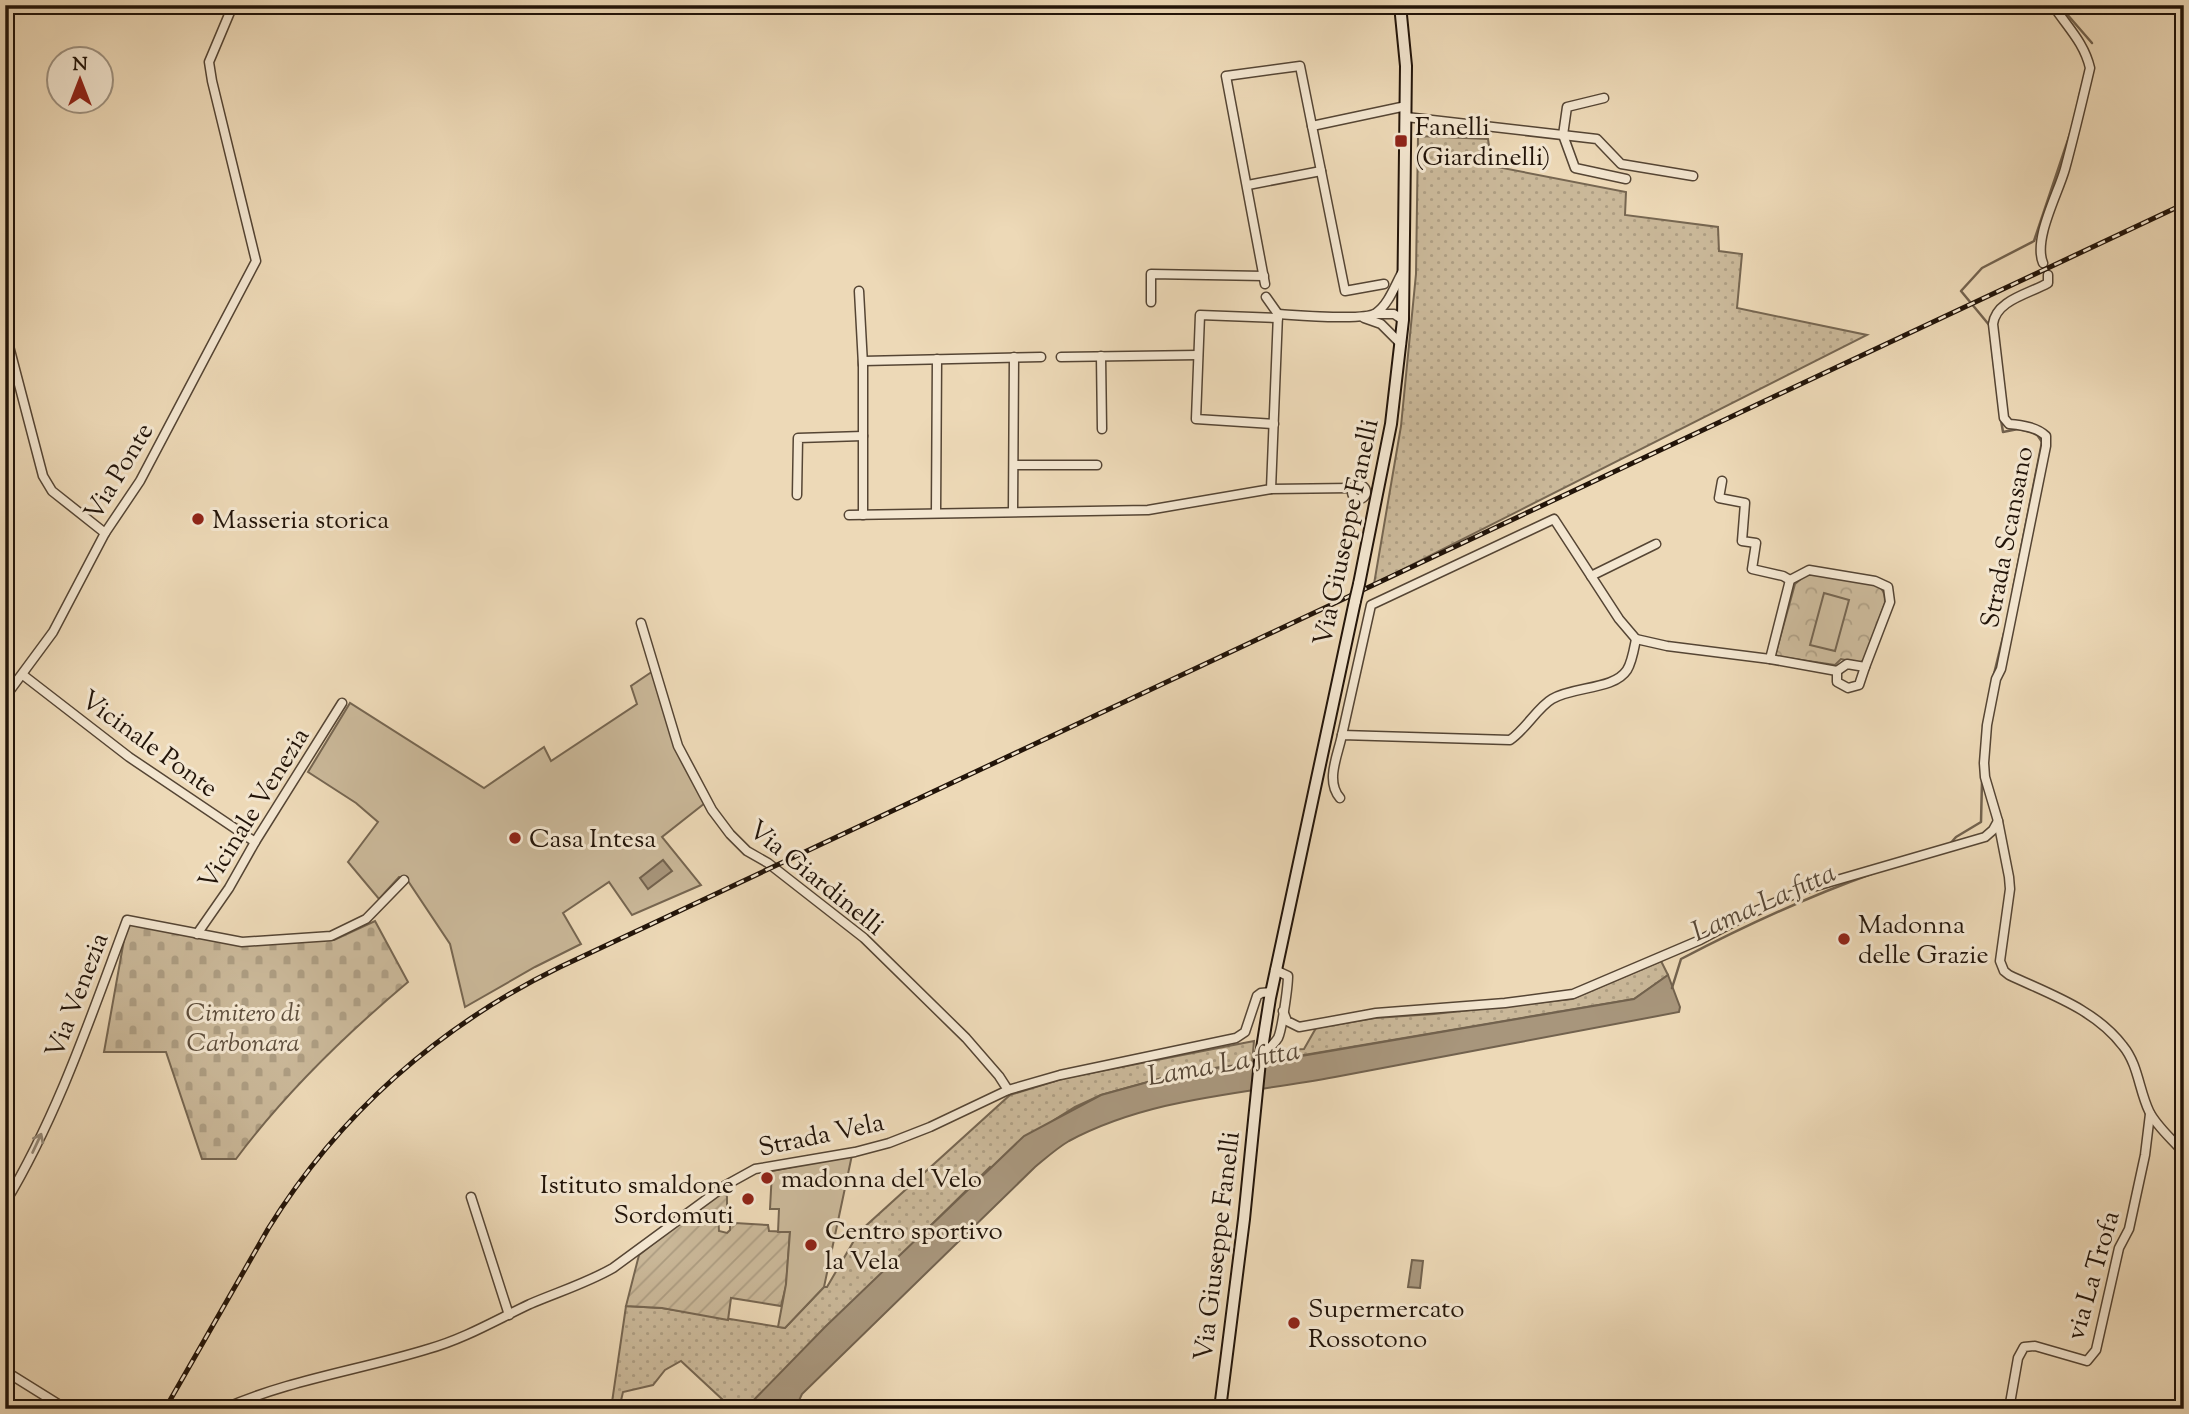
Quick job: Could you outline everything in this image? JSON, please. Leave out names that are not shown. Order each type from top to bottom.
[{"type":"main road","name":"Via Giuseppe Fanelli","points":[[1220,1409],[1244,1219],[1259,1061],[1275,970],[1381,481],[1402,346],[1406,58],[1400,5]]},
{"type":"street","name":"Via Ponte","points":[[5,697],[52,632],[105,533],[140,481],[257,261],[209,62],[233,5]]},
{"type":"street","points":[[2043,263],[2040,253],[2044,234],[2065,169],[2090,68],[2087,55],[2053,5]]},
{"type":"street","points":[[1151,302],[1151,274],[1265,280],[1226,76],[1300,66],[1345,291],[1384,284]]},
{"type":"street","points":[[1604,98],[1567,107],[1563,135],[1575,168],[1626,179]]},
{"type":"street","points":[[1312,126],[1406,111],[1597,139],[1621,164],[1693,176]]},
{"type":"street","points":[[1248,185],[1321,171]]},
{"type":"street","points":[[1375,314],[1385,304],[1404,269]]},
{"type":"street","name":"Strada Scansano","points":[[2048,275],[2048,283],[2002,307],[1994,320],[2004,418],[2009,424],[2025,426],[2046,436],[2001,669],[1996,679],[1987,725],[1985,777],[1998,821],[2010,889],[2000,961],[2004,971],[2078,1007],[2102,1023],[2124,1046],[2132,1059],[2150,1114],[2184,1153]]},
{"type":"street","points":[[859,291],[863,361],[863,515]]},
{"type":"street","points":[[1266,297],[1278,316],[1271,489]]},
{"type":"street","points":[[1274,424],[1196,419],[1200,315],[1361,317],[1394,314],[1404,320]]},
{"type":"street","points":[[1361,317],[1381,324],[1395,324],[1404,320]]},
{"type":"street","points":[[1381,324],[1402,346]]},
{"type":"street","points":[[5,331],[43,477],[52,491],[105,533]]},
{"type":"street","points":[[1061,357],[1198,355]]},
{"type":"street","points":[[1101,356],[1102,429]]},
{"type":"street","points":[[1013,511],[1014,357]]},
{"type":"street","points":[[863,361],[1041,357]]},
{"type":"street","points":[[936,513],[937,359]]},
{"type":"street","points":[[863,361],[863,515]]},
{"type":"street","points":[[797,495],[798,438],[863,436]]},
{"type":"street","points":[[1014,465],[1097,465]]},
{"type":"street","points":[[1722,481],[1719,498],[1745,503],[1742,541],[1756,543],[1752,569],[1790,580]]},
{"type":"street","points":[[849,515],[1149,510],[1257,489],[1352,488]]},
{"type":"street","points":[[1340,798],[1334,792],[1331,781],[1371,605],[1554,519],[1619,618],[1636,639],[1837,671],[1847,664],[1865,667]]},
{"type":"street","points":[[1591,576],[1656,544]]},
{"type":"street","points":[[1770,659],[1790,580],[1809,570],[1875,581],[1888,587],[1890,602],[1859,685],[1848,688],[1837,682],[1837,671]]},
{"type":"street","name":"Via Giardinelli","points":[[641,623],[678,746],[712,810],[730,834],[747,851],[768,863],[864,939],[966,1038],[1008,1090]]},
{"type":"street","points":[[1342,735],[1510,740],[1522,731],[1551,699],[1580,688],[1618,681],[1628,668],[1636,639]]},
{"type":"street","name":"Vicinale Ponte","points":[[23,675],[129,757],[255,842]]},
{"type":"street","name":"Vicinale Venezia","points":[[197,934],[229,888],[342,703]]},
{"type":"street","points":[[1283,1011],[1287,1021],[1299,1027],[1376,1013],[1505,1003],[1573,994],[1700,940],[1747,915],[1806,889],[1979,839],[1990,834],[1998,821]]},
{"type":"street","points":[[1979,839],[1995,843],[2003,853]]},
{"type":"street","name":"Via Venezia","points":[[5,1203],[23,1174],[54,1106],[127,920],[242,942],[331,936],[366,919],[404,880]]},
{"type":"street","points":[[1259,1061],[1267,1057],[1270,1045],[1278,1037],[1283,1011],[1288,976],[1275,970]]},
{"type":"street","name":"Strada Vela","points":[[224,1408],[276,1390],[431,1349],[598,1277],[726,1185],[755,1168],[855,1152],[889,1143],[1008,1090],[1060,1075],[1230,1041],[1245,1032],[1257,996],[1271,992]]},
{"type":"street","name":"via La Trofa","points":[[2009,1409],[2018,1357],[2024,1347],[2035,1346],[2087,1361],[2096,1350],[2119,1248],[2129,1229],[2145,1155],[2150,1114]]},
{"type":"street","points":[[471,1197],[509,1315]]},
{"type":"street","points":[[5,1371],[66,1409]]},
{"type":"green space","points":[[1418,136],[1488,139],[1492,166],[1626,192],[1625,215],[1718,227],[1719,251],[1742,254],[1737,308],[1867,335],[1374,584],[1401,426],[1416,274]]},
{"type":"green space","points":[[1809,572],[1874,583],[1883,591],[1885,603],[1864,660],[1860,663],[1841,659],[1835,665],[1775,656],[1795,584]]},
{"type":"green space","points":[[1824,593],[1849,600],[1835,651],[1810,645]]},
{"type":"green space","name":"Casa Intesa","points":[[653,671],[676,747],[705,803],[662,837],[701,885],[632,915],[609,882],[563,913],[581,944],[465,1007],[450,944],[406,878],[399,877],[379,899],[348,862],[378,822],[356,803],[308,772],[350,703],[484,788],[544,747],[551,761],[637,704],[631,686]]},
{"type":"green space","name":"Cimitero di Carbonara","points":[[375,921],[408,982],[317,1066],[275,1111],[236,1159],[202,1159],[166,1052],[104,1052],[127,923],[241,944],[334,940]]},
{"type":"green space","points":[[1661,961],[1668,975],[1634,999],[1268,1061],[1270,1051],[1304,1049],[1316,1028],[1375,1018],[1572,999]]},
{"type":"green space","points":[[1254,1041],[1252,1063],[1184,1072],[1101,1095],[1054,1120],[993,1170],[990,1167],[745,1409],[719,1409],[724,1401],[681,1361],[665,1370],[653,1385],[623,1392],[619,1409],[611,1409],[626,1306],[662,1308],[785,1328],[827,1287],[859,1232],[1010,1095],[1065,1078]]},
{"type":"green space","name":"Centro sportivo la Vela","points":[[852,1155],[824,1287],[785,1328],[778,1327],[786,1284],[790,1232],[778,1232],[779,1209],[770,1209],[772,1171]]},
{"type":"green space","points":[[724,1188],[727,1214],[718,1214],[719,1231],[727,1233],[730,1225],[735,1223],[768,1225],[769,1231],[790,1232],[786,1286],[781,1306],[731,1298],[728,1320],[662,1308],[626,1306],[639,1255]]},
{"type":"shaded area","points":[[663,860],[672,871],[648,889],[640,878]]},
{"type":"shaded area","name":"Lama La fitta","points":[[1668,975],[1680,1007],[1679,1012],[1335,1077],[1199,1099],[1132,1115],[1100,1126],[1069,1141],[1035,1167],[802,1394],[795,1409],[745,1409],[825,1327],[1024,1136],[1101,1095],[1184,1072],[1272,1061],[1634,999]]},
{"type":"shaded area","points":[[1412,1260],[1423,1261],[1420,1288],[1408,1287]]},
{"type":"waterway","name":"Lama La fitta","points":[[2059,5],[2092,43]]},
{"type":"waterway","name":"Lama La fitta","points":[[2079,97],[2085,74]]},
{"type":"waterway","name":"Lama La fitta","points":[[1990,326],[1961,291],[1982,268],[2034,241],[2071,131]]},
{"type":"waterway","name":"Lama La fitta","points":[[1991,340],[1999,406]]},
{"type":"waterway","name":"Lama La fitta","points":[[2001,420],[2003,432],[2018,429],[2036,433],[2042,442],[2013,589]]},
{"type":"waterway","name":"Lama La fitta","points":[[1994,674],[2004,633]]},
{"type":"waterway","name":"Lama La fitta","points":[[1983,726],[1986,712]]},
{"type":"waterway","name":"Lama La fitta","points":[[1949,845],[1956,837],[1981,822],[1982,781]]},
{"type":"waterway","name":"Lama La fitta","points":[[1672,988],[1681,959],[1776,913],[1874,873]]},
{"type":"railway","points":[[165,1409],[268,1229],[327,1148],[395,1077],[473,1017],[516,990],[2184,204]]},
{"type":"place","name":"Fanelli (Giardinelli)","points":[[1401,141]]},
{"type":"place","name":"Masseria storica","points":[[198,519]]},
{"type":"place","name":"Casa Intesa","points":[[515,838]]},
{"type":"place","name":"Madonna delle Grazie","points":[[1844,939]]},
{"type":"place","name":"madonna del Velo","points":[[767,1178]]},
{"type":"place","name":"Istituto smaldone Sordomuti","points":[[748,1199]]},
{"type":"place","name":"Centro sportivo la Vela","points":[[811,1245]]},
{"type":"place","name":"Supermercato Rossotono","points":[[1294,1323]]}]
